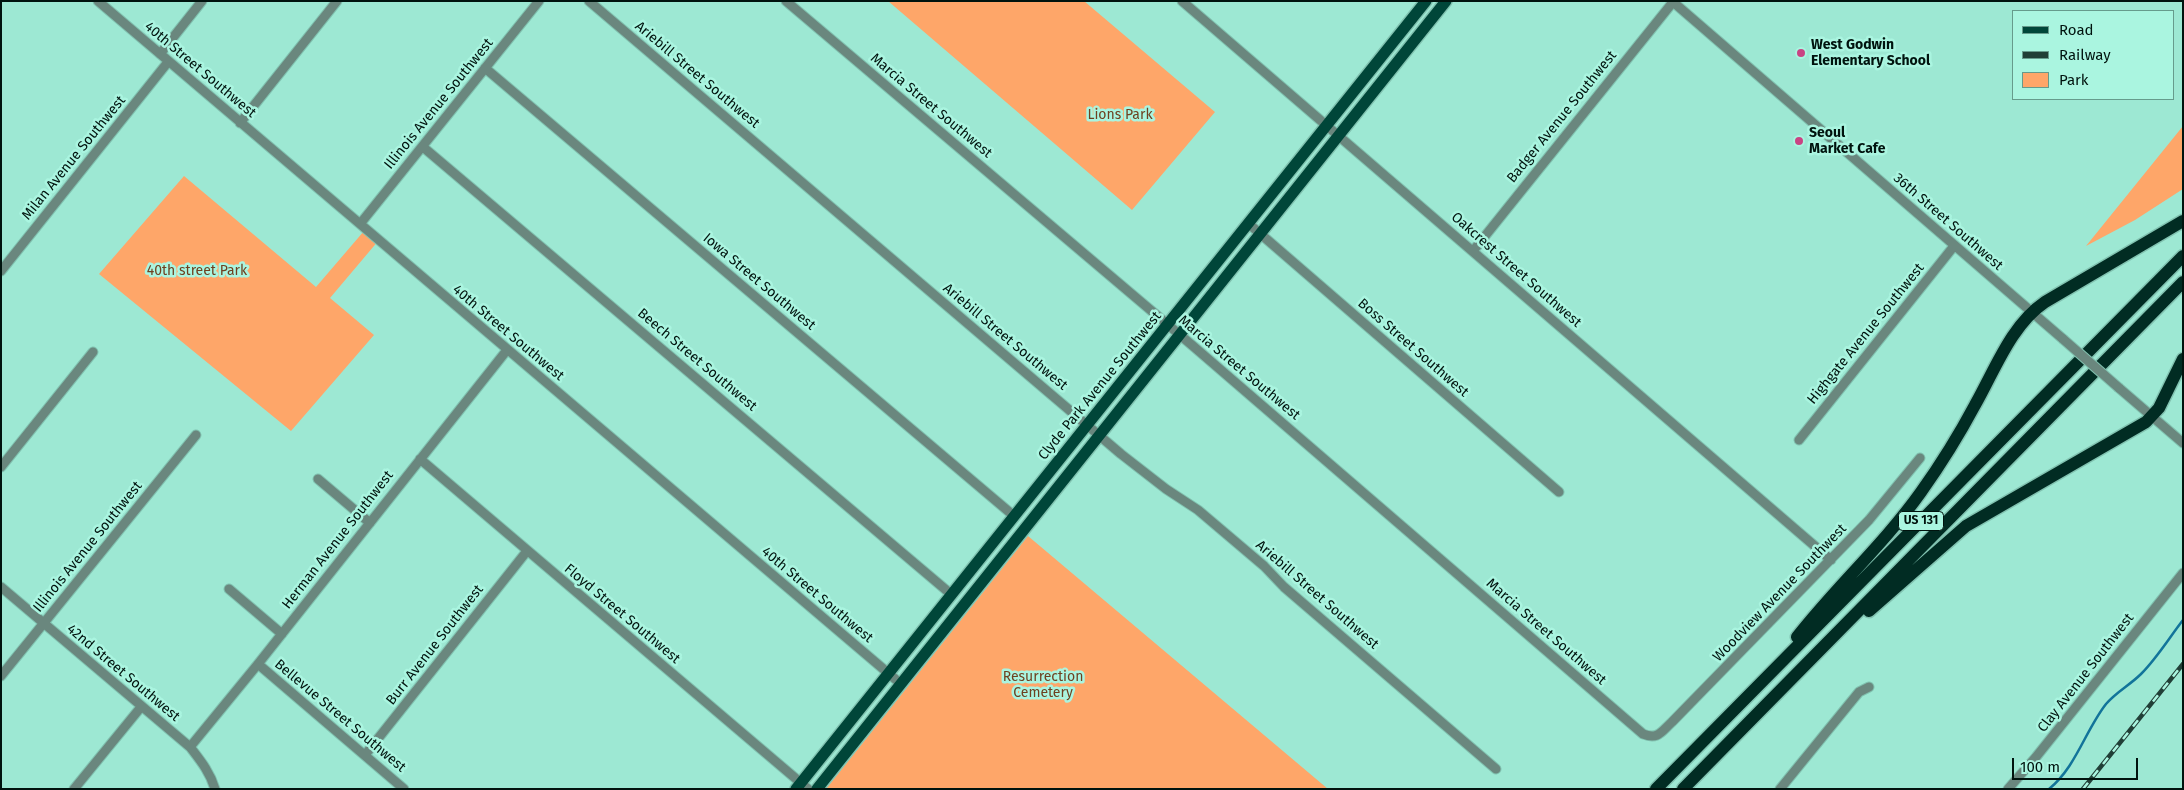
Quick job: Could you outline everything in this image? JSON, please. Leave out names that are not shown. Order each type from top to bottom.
[{"type":"highway","points":[[1756,688],[1811,620],[1881,541],[1920,493],[1965,424],[2010,342],[2032,312],[2045,302],[2183,221]]},
{"type":"highway","name":"US 131","points":[[1656,789],[2183,256]]},
{"type":"highway","name":"US 131","points":[[1683,789],[2183,282]]},
{"type":"highway","points":[[1794,675],[1966,526],[2152,416],[2162,403],[2183,360]]},
{"type":"main road","name":"Clyde Park Avenue Southwest","points":[[802,787],[888,674],[1426,1]]},
{"type":"main road","points":[[817,789],[1446,1]]},
{"type":"street","name":"40th Street Southwest","points":[[98,1],[901,684]]},
{"type":"street","points":[[160,54],[202,1]]},
{"type":"street","points":[[240,123],[337,1]]},
{"type":"street","name":"Illinois Avenue Southwest","points":[[360,224],[424,147],[539,1]]},
{"type":"street","name":"Ariebill Street Southwest","points":[[589,1],[1099,435],[1166,489],[1198,510],[1264,566],[1284,587],[1496,769]]},
{"type":"street","name":"Marcia Street Southwest","points":[[786,1],[1179,335],[1643,734],[1651,737]]},
{"type":"street","name":"Oakcrest Street Southwest","points":[[1182,1],[1831,560]]},
{"type":"street","name":"36th Street Southwest","points":[[1672,1],[2183,443]]},
{"type":"street","name":"Badger Avenue Southwest","points":[[1473,251],[1672,1]]},
{"type":"street","name":"Milan Avenue Southwest","points":[[1,271],[168,62]]},
{"type":"street","name":"Iowa Street Southwest","points":[[486,68],[1014,516]]},
{"type":"street","name":"Beech Street Southwest","points":[[424,147],[952,595]]},
{"type":"street","name":"Boss Street Southwest","points":[[1249,224],[1560,492]]},
{"type":"street","name":"Highgate Avenue Southwest","points":[[1799,440],[1954,246]]},
{"type":"street","name":"Herman Avenue Southwest","points":[[190,747],[507,350]]},
{"type":"street","points":[[1,467],[94,352]]},
{"type":"street","name":"Illinois Avenue Southwest","points":[[1,676],[196,434]]},
{"type":"street","name":"Woodview Avenue Southwest","points":[[1651,737],[1657,736],[1672,722],[1831,560],[1869,520],[1920,458]]},
{"type":"street","name":"Floyd Street Southwest","points":[[420,459],[802,787]]},
{"type":"street","points":[[318,479],[370,523]]},
{"type":"street","name":"Burr Avenue Southwest","points":[[365,755],[527,551]]},
{"type":"street","name":"Clay Avenue Southwest","points":[[2008,789],[2183,573]]},
{"type":"street","name":"42nd Street Southwest","points":[[1,587],[190,747],[212,778],[215,789]]},
{"type":"street","points":[[229,589],[282,634]]},
{"type":"street","name":"Bellevue Street Southwest","points":[[258,664],[404,789]]},
{"type":"street","points":[[1780,789],[1859,692],[1869,687]]},
{"type":"street","points":[[74,789],[141,707]]},
{"type":"green space","name":"Lions Park","points":[[888,1],[1084,1],[1215,112],[1132,210]]},
{"type":"green space","points":[[2183,126],[2183,189],[2135,220],[2086,246]]},
{"type":"green space","name":"40th street Park","points":[[184,176],[316,287],[364,231],[379,240],[330,298],[374,335],[291,431],[99,274]]},
{"type":"green space","name":"Resurrection Cemetery","points":[[1028,536],[1328,789],[826,789]]},
{"type":"waterway","points":[[2049,789],[2073,760],[2106,704],[2147,668],[2183,620]]},
{"type":"railway","points":[[2083,789],[2183,664]]},
{"type":"place","name":"West Godwin Elementary School","points":[[1801,53]]},
{"type":"place","name":"Seoul Market Cafe","points":[[1799,141]]}]
